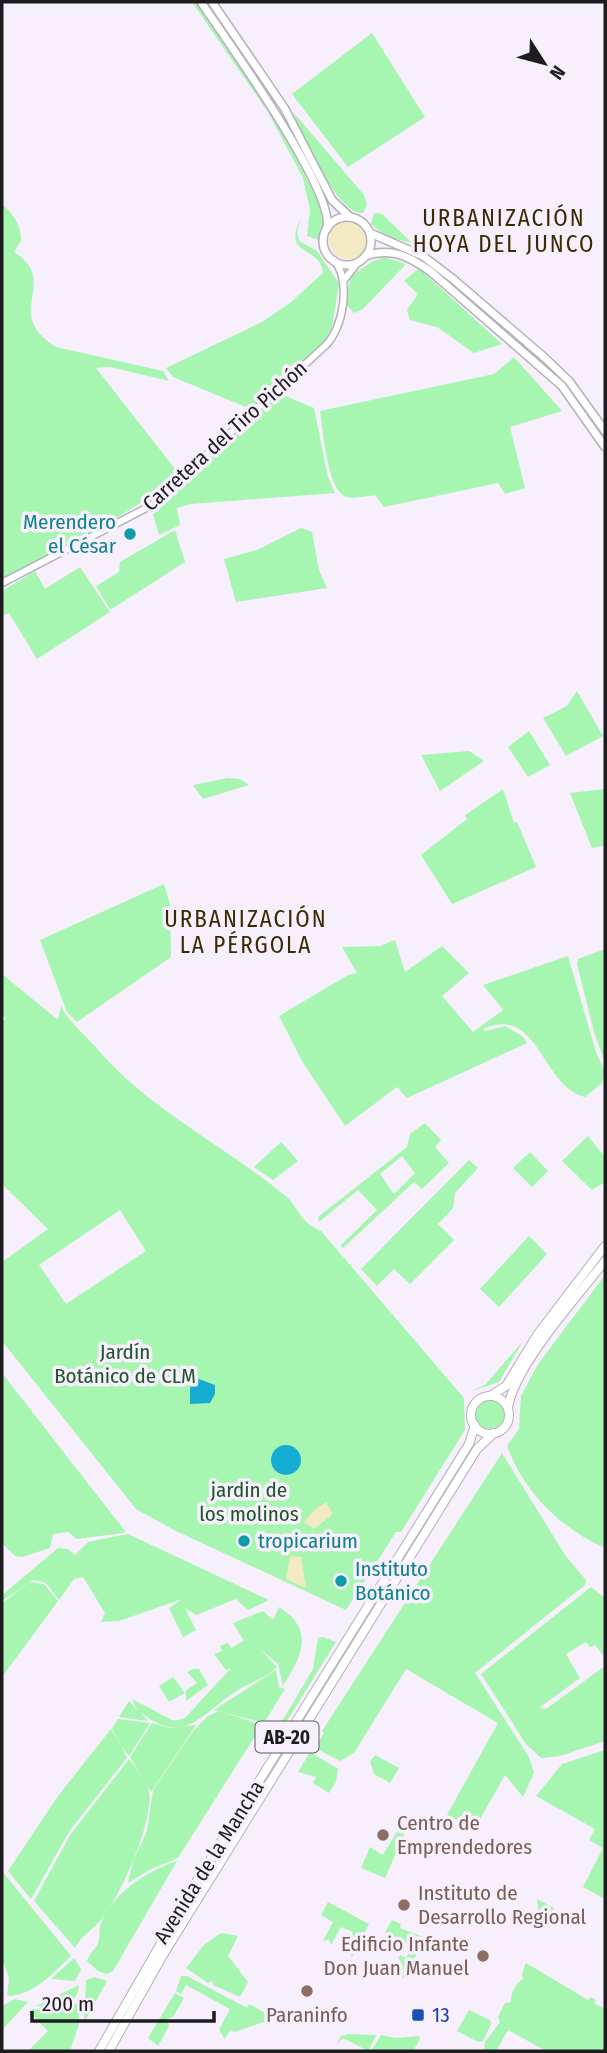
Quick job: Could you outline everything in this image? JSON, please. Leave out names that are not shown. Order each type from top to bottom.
[{"type":"main road","points":[[201,2],[290,137],[325,205],[327,229],[324,246],[334,260],[347,264],[388,250],[407,257],[430,271],[562,386],[605,447]]},
{"type":"main road","points":[[212,2],[285,109],[332,200],[350,217],[362,222],[370,233],[423,256],[453,279],[569,382],[605,432]]},
{"type":"main road","points":[[327,229],[336,220],[350,217]]},
{"type":"main road","points":[[362,259],[370,246],[370,233]]},
{"type":"main road","points":[[490,1396],[508,1383],[537,1335],[605,1245]]},
{"type":"main road","name":"AB-20","points":[[494,1433],[507,1423],[513,1389],[529,1363],[605,1261]]},
{"type":"main road","points":[[490,1396],[501,1399],[508,1408]]},
{"type":"main road","name":"AB-20","points":[[475,1425],[473,1409],[481,1399],[490,1396]]},
{"type":"main road","points":[[475,1425],[483,1432],[494,1433]]},
{"type":"main road","name":"Avenida de la Mancha","points":[[100,2051],[198,1879],[469,1444],[475,1425]]},
{"type":"main road","name":"Avenida de la Mancha","points":[[109,2051],[163,1955],[309,1717],[473,1455],[494,1433]]},
{"type":"street","points":[[343,281],[347,272],[362,259]]},
{"type":"street","points":[[334,260],[343,281]]},
{"type":"street","name":"Carretera del Tiro Pichón","points":[[2,583],[152,505],[331,340],[338,328],[343,281]]},
{"type":"green space","points":[[192,2],[196,2],[265,103],[293,151],[323,211],[325,222],[319,240],[307,236],[310,210],[303,178],[268,112]]},
{"type":"green space","points":[[372,33],[425,117],[348,167],[292,94]]},
{"type":"green space","points":[[294,113],[364,195],[367,205],[363,213],[353,211],[332,188],[321,172]]},
{"type":"green space","points":[[2,204],[13,216],[20,230],[21,241],[14,252],[27,264],[33,275],[31,310],[33,322],[40,334],[56,347],[163,371],[169,381],[110,367],[96,368],[179,474],[138,505],[2,579]]},
{"type":"green space","points":[[374,213],[382,214],[412,243],[385,236],[371,224]]},
{"type":"green space","points":[[301,218],[297,232],[299,241],[317,251],[339,283],[332,328],[325,340],[253,410],[173,377],[166,368],[262,322],[290,303],[323,273],[321,264],[299,246],[296,240],[296,231]]},
{"type":"green space","points":[[384,257],[406,264],[363,309],[354,313],[345,303],[351,276]]},
{"type":"green space","points":[[419,268],[502,344],[474,353],[437,327],[410,320],[407,310],[418,294],[404,281]]},
{"type":"green space","points":[[514,357],[562,411],[510,427],[525,488],[505,494],[498,483],[384,507],[375,495],[350,498],[340,493],[330,472],[320,411],[494,374]]},
{"type":"green space","points":[[283,395],[314,408],[328,477],[335,493],[191,504],[177,508],[180,525],[159,535],[153,514],[276,397]]},
{"type":"green space","points":[[301,528],[312,532],[319,570],[327,588],[236,602],[224,559],[257,550]]},
{"type":"green space","points":[[175,530],[185,562],[110,610],[96,586],[119,572],[120,562]]},
{"type":"green space","points":[[80,567],[110,612],[37,659],[9,613],[2,616],[2,591],[35,571],[45,589]]},
{"type":"green space","points":[[577,691],[603,736],[566,756],[543,718],[567,706]]},
{"type":"green space","points":[[529,731],[550,765],[528,777],[508,747]]},
{"type":"green space","points":[[469,751],[484,761],[440,791],[421,755]]},
{"type":"green space","points":[[228,778],[240,779],[249,785],[203,799],[193,785]]},
{"type":"green space","points":[[503,789],[514,823],[517,822],[536,867],[452,904],[421,855],[467,819],[465,815]]},
{"type":"green space","points":[[605,789],[605,845],[592,848],[570,793]]},
{"type":"green space","points":[[164,884],[170,904],[171,957],[77,1022],[67,1012],[40,940]]},
{"type":"green space","points":[[395,940],[405,972],[442,946],[469,973],[442,996],[473,1032],[503,1010],[483,985],[568,956],[596,1052],[605,1072],[602,1083],[585,1097],[570,1090],[528,1037],[516,1028],[502,1024],[483,1029],[486,1031],[505,1026],[522,1036],[527,1043],[407,1098],[397,1087],[345,1126],[302,1061],[279,1016],[348,975],[357,973],[342,947],[380,946]]},
{"type":"green space","points":[[605,949],[605,1062],[594,1032],[577,964],[578,959]]},
{"type":"green space","points":[[2,974],[58,1020],[61,1006],[78,1029],[142,1093],[289,1199],[306,1221],[321,1231],[464,1398],[465,1430],[401,1532],[396,1532],[346,1610],[174,1530],[136,1509],[2,1341],[2,1262],[48,1229],[2,1184],[2,1023],[6,1018],[2,1015]],"holes":[[[120,1210],[146,1251],[66,1304],[39,1265]]]},
{"type":"green space","points":[[425,1123],[441,1140],[435,1147],[449,1163],[422,1189],[414,1182],[343,1248],[340,1246],[377,1210],[358,1190],[319,1222],[318,1217],[407,1147],[410,1134]],"holes":[[[402,1156],[415,1173],[394,1194],[380,1174]]]},
{"type":"green space","points":[[588,1136],[605,1157],[605,1182],[592,1190],[562,1161]]},
{"type":"green space","points":[[281,1142],[298,1161],[273,1180],[254,1167]]},
{"type":"green space","points":[[530,1152],[548,1171],[532,1187],[513,1168]]},
{"type":"green space","points":[[469,1160],[478,1168],[455,1193],[453,1208],[438,1224],[454,1240],[410,1284],[394,1269],[377,1286],[361,1269]]},
{"type":"green space","points":[[529,1236],[547,1254],[499,1307],[480,1289]]},
{"type":"green space","points":[[605,1275],[605,1548],[573,1530],[546,1507],[523,1479],[507,1446],[519,1429],[521,1396],[538,1364]]},
{"type":"green space","points":[[523,1341],[499,1382],[472,1391],[486,1384]]},
{"type":"green space","points":[[2,1373],[124,1533],[76,1539],[69,1532],[53,1534],[50,1548],[22,1557],[15,1556],[2,1543]]},
{"type":"green space","points":[[490,1400],[501,1404],[505,1415],[501,1426],[490,1430],[479,1426],[475,1415],[479,1404]]},
{"type":"green space","points":[[502,1453],[565,1555],[586,1580],[585,1585],[475,1673],[529,1757],[534,1773],[523,1797],[505,1775],[474,1830],[447,1815],[498,1723],[406,1669],[354,1753],[340,1761],[315,1748],[324,1733],[322,1731]]},
{"type":"green space","points":[[128,1534],[269,1600],[248,1610],[236,1599],[196,1615],[185,1608],[196,1630],[183,1637],[169,1608],[182,1599],[119,1621],[101,1622],[105,1613],[83,1577],[74,1579],[59,1600],[46,1583],[33,1580],[2,1601],[2,1595],[58,1548],[68,1549],[75,1555],[88,1542]]},
{"type":"green space","points":[[30,1582],[44,1584],[58,1601],[2,1677],[2,1603]]},
{"type":"green space","points":[[591,1587],[605,1598],[605,1658],[595,1645],[590,1647],[586,1642],[566,1654],[580,1678],[539,1708],[546,1709],[605,1666],[605,1741],[560,1756],[541,1758],[526,1744],[481,1674]]},
{"type":"green space","points":[[279,1607],[298,1625],[302,1644],[295,1665],[283,1686],[278,1664],[261,1650],[277,1667],[235,1692],[191,1724],[168,1727],[140,1712],[148,1721],[119,1717],[129,1701],[137,1710],[132,1699],[174,1721],[185,1718],[231,1668],[226,1670],[214,1654],[222,1651],[220,1646],[228,1643],[231,1648],[244,1641],[233,1623],[263,1611],[273,1620]]},
{"type":"green space","points":[[318,1638],[336,1642],[282,1729],[279,1726],[313,1669]]},
{"type":"green space","points":[[199,1669],[208,1685],[186,1701],[186,1690],[197,1683],[187,1672]]},
{"type":"green space","points":[[276,1670],[279,1687],[285,1689],[264,1723],[214,1710]]},
{"type":"green space","points":[[173,1677],[185,1693],[169,1702],[159,1686]]},
{"type":"green space","points":[[219,1711],[262,1725],[178,1858],[151,1869],[128,1883],[133,1861],[147,1831],[153,1790],[193,1731],[208,1716]]},
{"type":"green space","points":[[118,1719],[150,1723],[129,1756],[122,1747],[127,1758],[70,1830],[31,1899],[8,1871],[58,1796],[111,1729],[122,1746],[112,1729]]},
{"type":"green space","points":[[152,1723],[170,1728],[196,1725],[151,1792],[130,1757]]},
{"type":"green space","points":[[605,1750],[605,1899],[583,1887],[603,1848],[589,1840],[595,1829],[536,1796],[562,1764]]},
{"type":"green space","points":[[310,1752],[338,1769],[336,1782],[329,1793],[313,1783],[316,1777],[298,1772]]},
{"type":"green space","points":[[375,1755],[399,1768],[390,1783],[374,1774],[370,1762]]},
{"type":"green space","points":[[129,1759],[149,1791],[149,1804],[141,1839],[126,1878],[108,1910],[75,1948],[34,1901],[70,1835]]},
{"type":"green space","points":[[401,1825],[407,1828],[385,1878],[361,1868],[370,1847],[383,1855]]},
{"type":"green space","points":[[177,1861],[113,1971],[107,1974],[98,1971],[87,1961],[98,1943],[100,1927],[112,1904],[142,1877]]},
{"type":"green space","points":[[2,1871],[71,1956],[34,1988],[7,1996],[9,1978],[2,1958]]},
{"type":"green space","points":[[537,1899],[554,1908],[543,1928],[539,1929],[532,1923],[538,1911]]},
{"type":"green space","points":[[328,1902],[369,1924],[352,1957],[349,1951],[343,1952],[353,1932],[341,1927],[331,1945],[329,1939],[323,1941],[333,1922],[321,1915]]},
{"type":"green space","points":[[392,1920],[401,1924],[400,1928],[426,1938],[404,1978],[391,1971],[401,1961],[398,1958],[400,1955],[406,1958],[412,1947],[385,1932]]},
{"type":"green space","points":[[221,1933],[238,1936],[228,1956],[248,1982],[240,1997],[213,1985],[212,1981],[208,1983],[186,1968],[204,1945]]},
{"type":"green space","points":[[74,1958],[81,1969],[75,1981],[51,1979]]},
{"type":"green space","points":[[526,1963],[588,2000],[591,1997],[596,2000],[594,2003],[605,2009],[605,2051],[546,2051],[508,2030],[497,2050],[484,2051],[485,2042],[500,2022],[498,2017],[505,2003],[511,2002],[514,1989],[523,1979]]},
{"type":"green space","points":[[181,1976],[187,1976],[247,2008],[249,2004],[269,2015],[266,2021],[235,2032],[230,2030],[225,2039],[219,2030],[230,2009],[186,1985],[181,1994],[176,1991]]},
{"type":"green space","points":[[95,1977],[107,1981],[84,2023],[86,1980]]},
{"type":"green space","points":[[79,1985],[74,1999],[64,2005],[36,2006]]},
{"type":"green space","points":[[175,1993],[184,1998],[173,2017],[167,2019],[169,2026],[158,2046],[148,2038]]},
{"type":"green space","points":[[15,1999],[28,2002],[2,2030],[2,2006]]},
{"type":"green space","points":[[79,2001],[79,2024],[70,2051],[28,2051],[48,2031],[29,2012],[32,2009],[63,2010]]},
{"type":"green space","points":[[469,2010],[490,2020],[491,2024],[483,2041],[478,2042],[457,2031]]},
{"type":"green space","points":[[381,2035],[396,2038],[419,2036],[420,2039],[413,2051],[371,2051]]},
{"type":"green space","points":[[341,2036],[376,2036],[368,2051],[343,2038],[336,2045]]},
{"type":"sand","points":[[348,221],[362,226],[367,240],[362,254],[348,259],[334,254],[329,240],[334,226]]},
{"type":"sand","points":[[326,1502],[333,1514],[314,1529],[304,1522],[314,1510]]},
{"type":"sand","points":[[290,1556],[301,1557],[306,1588],[286,1579]]},
{"type":"water","points":[[196,1378],[215,1385],[215,1394],[210,1403],[190,1404],[190,1388]]},
{"type":"water","points":[[286,1445],[292,1446],[300,1454],[300,1466],[292,1474],[286,1475],[280,1474],[272,1466],[271,1460],[272,1454],[280,1446]]},
{"type":"place","name":"Merendero el César","points":[[130,534]]},
{"type":"place","name":"tropicarium","points":[[244,1541]]},
{"type":"place","name":"Instituto Botánico","points":[[341,1581]]},
{"type":"place","name":"Centro de Emprendedores","points":[[383,1835]]},
{"type":"place","name":"Instituto de Desarrollo Regional","points":[[404,1905]]},
{"type":"place","name":"Edificio Infante Don Juan Manuel","points":[[483,1956]]},
{"type":"place","name":"Paraninfo","points":[[307,1991]]},
{"type":"place","name":"13","points":[[418,2015]]},
{"type":"district","name":"URBANIZACIÓN HOYA DEL JUNCO","points":[[504,231]]},
{"type":"district","name":"URBANIZACIÓN LA PÉRGOLA","points":[[246,932]]},
{"type":"park label","name":"Jardín Botánico de CLM","points":[[125,1364]]},
{"type":"park label","name":"jardin de los molinos","points":[[249,1502]]}]
